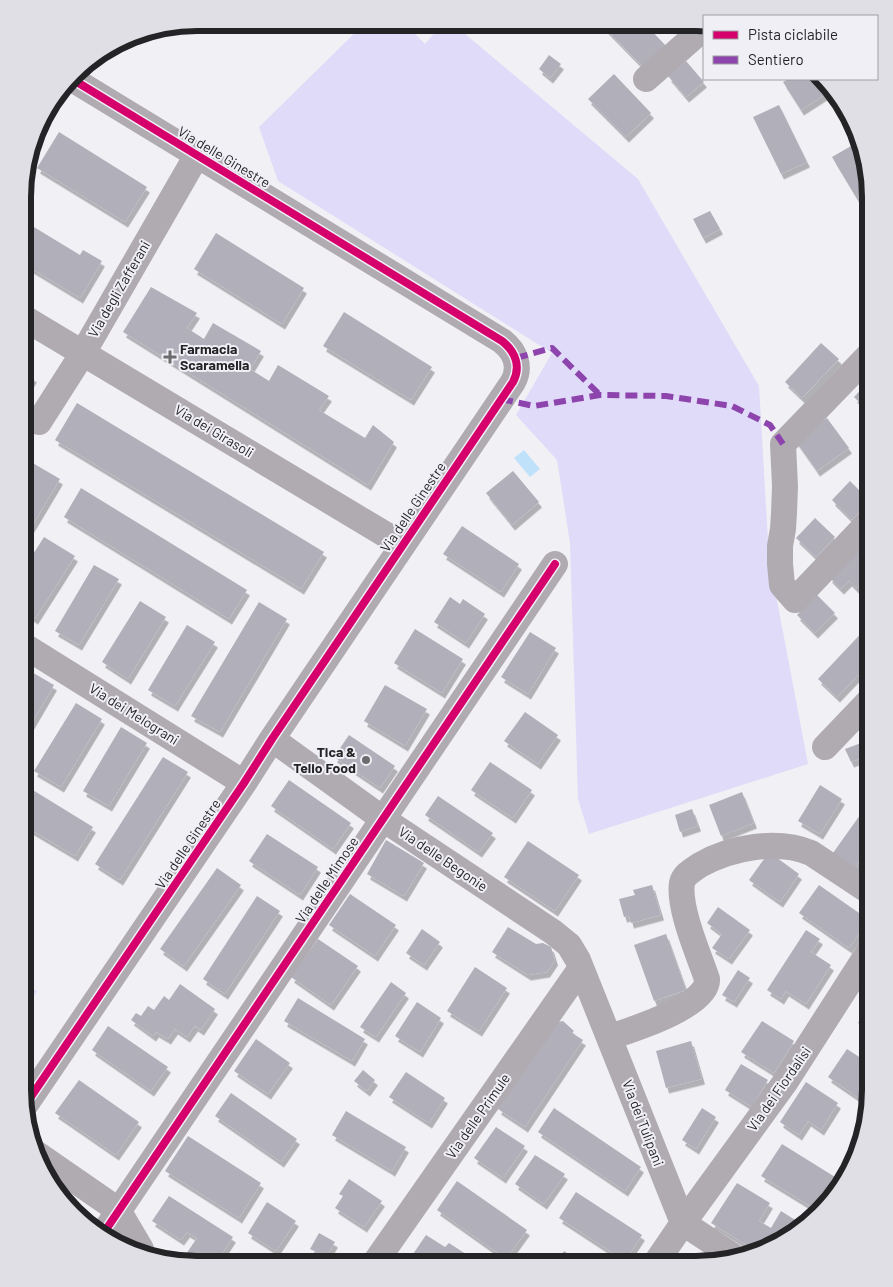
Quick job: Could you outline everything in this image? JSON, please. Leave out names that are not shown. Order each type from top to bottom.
[{"type":"street","points":[[646,79],[700,31]]},
{"type":"street","name":"Via delle Ginestre","points":[[32,1096],[513,382],[517,370],[514,354],[502,341],[78,83]]},
{"type":"street","name":"Via degli Zafferani","points":[[39,422],[83,353],[197,155]]},
{"type":"street","name":"Via dei Girasoli","points":[[31,322],[403,545]]},
{"type":"street","points":[[862,362],[783,444],[785,486],[783,530],[780,546],[782,585],[795,600],[862,530]]},
{"type":"street","name":"Via delle Mimose","points":[[107,1229],[555,564]]},
{"type":"street","name":"Via dei Melograni","points":[[31,650],[244,783]]},
{"type":"street","points":[[825,747],[861,709]]},
{"type":"street","name":"Via delle Begonie","points":[[272,739],[383,819],[562,939],[574,952],[581,968]]},
{"type":"street","points":[[610,1038],[662,1019],[685,1006],[705,989],[707,979],[688,925],[682,886],[686,875],[706,862],[743,849],[788,847],[800,849],[811,854],[861,886]]},
{"type":"street","name":"Via dei Fiordalisi","points":[[660,1256],[682,1223],[786,1081],[861,964]]},
{"type":"street","name":"Via dei Tulipani","points":[[581,968],[682,1223]]},
{"type":"street","name":"Via delle Primule","points":[[380,1256],[581,968]]},
{"type":"street","points":[[47,1161],[118,1210],[139,1245]]},
{"type":"street","points":[[682,1223],[727,1252]]},
{"type":"shaded area","points":[[357,31],[412,31],[425,44],[436,31],[462,31],[638,179],[759,386],[769,558],[808,764],[589,834],[578,799],[570,543],[557,460],[516,415],[552,353],[278,181],[259,127]]},
{"type":"shaded area","points":[[31,988],[37,991],[31,1001]]},
{"type":"water","points":[[524,450],[540,469],[530,477],[514,458]]},
{"type":"building","points":[[608,31],[652,31],[668,48],[646,70]]},
{"type":"building","points":[[549,55],[561,64],[550,78],[539,69]]},
{"type":"building","points":[[686,61],[704,82],[686,97],[668,76]]},
{"type":"building","points":[[614,74],[651,113],[626,137],[588,99]]},
{"type":"building","points":[[787,80],[813,80],[826,94],[801,110],[783,82]]},
{"type":"building","points":[[779,105],[807,162],[781,174],[753,117]]},
{"type":"building","points":[[59,132],[147,187],[125,222],[37,168]]},
{"type":"building","points":[[853,145],[859,165],[862,207],[832,157]]},
{"type":"building","points":[[710,211],[720,229],[703,238],[693,219]]},
{"type":"building","points":[[31,225],[80,255],[83,250],[102,261],[80,298],[31,268]]},
{"type":"building","points":[[216,233],[304,288],[282,324],[194,269]]},
{"type":"building","points":[[151,287],[197,313],[187,328],[204,339],[213,323],[261,351],[250,369],[269,381],[278,365],[329,396],[319,410],[365,438],[373,425],[394,442],[368,485],[123,332]]},
{"type":"building","points":[[344,312],[432,367],[411,400],[323,346]]},
{"type":"building","points":[[821,343],[839,359],[802,398],[785,382]]},
{"type":"building","points":[[862,389],[862,405],[854,397]]},
{"type":"building","points":[[77,403],[324,552],[301,589],[55,440]]},
{"type":"building","points":[[827,418],[849,448],[817,471],[795,440]]},
{"type":"building","points":[[31,462],[60,479],[31,528]]},
{"type":"building","points":[[513,471],[539,502],[512,525],[486,493]]},
{"type":"building","points":[[850,481],[862,493],[862,510],[852,520],[832,500]]},
{"type":"building","points":[[81,488],[247,590],[229,619],[64,517]]},
{"type":"building","points":[[815,518],[835,537],[816,557],[796,538]]},
{"type":"building","points":[[462,526],[519,564],[501,592],[443,554]]},
{"type":"building","points":[[44,537],[75,556],[35,619],[31,616],[31,557]]},
{"type":"building","points":[[862,546],[862,583],[856,588],[849,581],[841,589],[829,577]]},
{"type":"building","points":[[94,565],[119,579],[79,645],[55,631]]},
{"type":"building","points":[[817,595],[835,613],[815,633],[797,615]]},
{"type":"building","points":[[450,597],[460,604],[463,599],[485,614],[466,643],[434,622]]},
{"type":"building","points":[[140,601],[166,617],[128,679],[102,662]]},
{"type":"building","points":[[259,602],[287,619],[220,732],[191,716]]},
{"type":"building","points":[[187,625],[215,642],[175,706],[148,690]]},
{"type":"building","points":[[415,629],[463,659],[442,693],[394,663]]},
{"type":"building","points":[[530,632],[556,648],[528,694],[501,677]]},
{"type":"building","points":[[862,633],[861,678],[858,675],[837,697],[818,679]]},
{"type":"building","points":[[31,672],[54,685],[31,724]]},
{"type":"building","points":[[385,685],[427,709],[405,746],[364,721]]},
{"type":"building","points":[[76,703],[102,719],[61,787],[34,771]]},
{"type":"building","points":[[525,712],[558,735],[538,764],[504,741]]},
{"type":"building","points":[[121,727],[147,743],[109,806],[83,791]]},
{"type":"building","points":[[349,735],[395,766],[380,788],[334,757]]},
{"type":"building","points":[[861,743],[861,758],[851,762],[845,749]]},
{"type":"building","points":[[163,757],[188,772],[120,880],[95,864]]},
{"type":"building","points":[[490,762],[532,790],[513,818],[471,790]]},
{"type":"building","points":[[289,780],[351,823],[333,849],[271,806]]},
{"type":"building","points":[[820,785],[842,799],[820,834],[798,821]]},
{"type":"building","points":[[31,789],[93,827],[75,856],[31,830]]},
{"type":"building","points":[[742,792],[754,823],[721,836],[709,805]]},
{"type":"building","points":[[438,796],[493,833],[479,852],[425,815]]},
{"type":"building","points":[[692,809],[698,826],[680,832],[675,815]]},
{"type":"building","points":[[860,815],[861,816],[861,859],[855,868],[833,853]]},
{"type":"building","points":[[267,834],[318,867],[300,895],[249,861]]},
{"type":"building","points":[[386,840],[424,863],[404,896],[367,874]]},
{"type":"building","points":[[528,841],[579,875],[555,911],[504,877]]},
{"type":"building","points":[[769,852],[799,874],[780,902],[749,880]]},
{"type":"building","points":[[217,868],[241,885],[184,966],[160,949]]},
{"type":"building","points":[[652,885],[661,915],[631,923],[629,916],[624,917],[619,899],[635,895],[633,890]]},
{"type":"building","points":[[819,885],[861,915],[861,931],[849,948],[799,913]]},
{"type":"building","points":[[350,894],[396,925],[375,956],[329,925]]},
{"type":"building","points":[[257,896],[280,911],[225,994],[203,979]]},
{"type":"building","points":[[718,907],[750,930],[729,959],[712,948],[722,934],[707,923]]},
{"type":"building","points":[[508,927],[536,944],[543,943],[551,947],[555,960],[547,972],[528,975],[492,952]]},
{"type":"building","points":[[422,929],[440,942],[424,965],[406,953]]},
{"type":"building","points":[[806,930],[820,939],[811,952],[831,965],[806,1004],[786,991],[781,999],[767,990]]},
{"type":"building","points":[[666,934],[686,990],[654,1001],[634,945]]},
{"type":"building","points":[[318,939],[358,966],[331,1005],[291,977]]},
{"type":"building","points":[[475,967],[507,988],[479,1031],[447,1011]]},
{"type":"building","points":[[738,970],[750,978],[734,1002],[722,995]]},
{"type":"building","points":[[391,982],[406,993],[376,1037],[360,1027]]},
{"type":"building","points":[[180,984],[215,1009],[201,1030],[195,1026],[187,1037],[175,1029],[168,1039],[156,1032],[153,1036],[131,1020],[136,1013],[141,1016],[148,1006],[154,1010],[164,996],[169,1000]]},
{"type":"building","points":[[298,998],[365,1039],[352,1061],[284,1021]]},
{"type":"building","points":[[417,1002],[441,1018],[420,1052],[395,1036]]},
{"type":"building","points":[[563,1021],[574,1031],[572,1033],[583,1040],[525,1127],[498,1109],[557,1022]]},
{"type":"building","points":[[762,1021],[794,1041],[774,1073],[741,1052]]},
{"type":"building","points":[[108,1026],[168,1067],[151,1091],[92,1050]]},
{"type":"building","points":[[256,1039],[290,1063],[268,1094],[234,1071]]},
{"type":"building","points":[[691,1041],[702,1079],[666,1088],[656,1051]]},
{"type":"building","points":[[847,1049],[861,1058],[861,1100],[828,1077]]},
{"type":"building","points":[[741,1064],[768,1080],[752,1107],[725,1090]]},
{"type":"building","points":[[363,1070],[375,1080],[367,1091],[354,1081]]},
{"type":"building","points":[[406,1072],[445,1098],[429,1123],[389,1097]]},
{"type":"building","points":[[79,1080],[139,1122],[116,1155],[55,1113]]},
{"type":"building","points":[[806,1082],[838,1103],[821,1130],[808,1121],[799,1135],[780,1122]]},
{"type":"building","points":[[231,1093],[297,1139],[281,1162],[215,1116]]},
{"type":"building","points":[[554,1108],[641,1167],[625,1191],[538,1132]]},
{"type":"building","points":[[702,1108],[716,1117],[696,1149],[682,1140]]},
{"type":"building","points":[[346,1111],[406,1147],[392,1171],[332,1135]]},
{"type":"building","points":[[496,1127],[525,1146],[503,1178],[474,1158]]},
{"type":"building","points":[[188,1136],[261,1183],[239,1218],[165,1171]]},
{"type":"building","points":[[782,1144],[835,1177],[822,1197],[813,1207],[761,1176]]},
{"type":"building","points":[[535,1155],[565,1174],[544,1204],[515,1184]]},
{"type":"building","points":[[349,1179],[382,1201],[364,1227],[335,1208],[343,1196],[339,1194]]},
{"type":"building","points":[[457,1181],[527,1230],[508,1256],[502,1256],[437,1210]]},
{"type":"building","points":[[737,1183],[770,1203],[759,1221],[771,1228],[781,1211],[797,1221],[769,1239],[749,1247],[711,1223]]},
{"type":"building","points":[[576,1192],[642,1235],[628,1256],[617,1256],[559,1218]]},
{"type":"building","points":[[169,1196],[233,1237],[221,1256],[185,1255],[197,1238],[187,1232],[181,1240],[152,1221]]},
{"type":"building","points":[[267,1202],[296,1221],[276,1251],[248,1233]]},
{"type":"building","points":[[319,1233],[335,1242],[327,1256],[310,1249]]},
{"type":"building","points":[[426,1235],[445,1247],[449,1243],[469,1256],[412,1256]]},
{"type":"building","points":[[564,1251],[572,1256],[561,1256]]},
{"type":"marked path","points":[[516,358],[552,348],[600,395]]},
{"type":"marked path","points":[[501,399],[534,406],[600,395],[666,396],[732,406],[770,425],[783,444]]},
{"type":"cycle path","points":[[32,1096],[513,382],[517,371],[514,355],[502,341],[78,83]]},
{"type":"cycle path","points":[[106,1229],[555,564]]},
{"type":"place","name":"Farmacia Scaramella","points":[[170,357]]},
{"type":"place","name":"Tica & Telio Food","points":[[366,760]]}]
